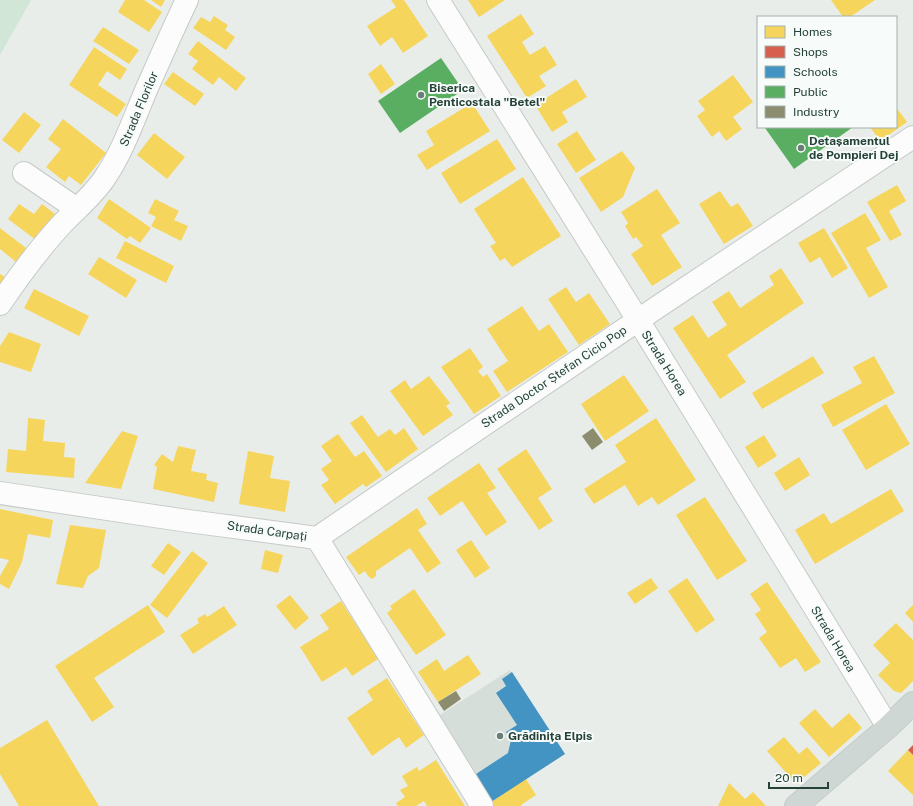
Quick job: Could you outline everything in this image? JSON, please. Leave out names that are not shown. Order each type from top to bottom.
[{"type":"main road","points":[[796,806],[888,727],[913,703]]},
{"type":"street","name":"Strada Florilor","points":[[0,304],[21,273],[40,249],[62,224],[92,195],[106,176],[123,147],[147,88],[187,0]]},
{"type":"street","name":"Strada Horea","points":[[438,0],[638,320],[888,727]]},
{"type":"street","name":"Strada Doctor Ștefan Cicio Pop","points":[[317,538],[638,320],[913,137]]},
{"type":"street","points":[[24,173],[77,209]]},
{"type":"street","name":"Strada Carpați","points":[[0,493],[180,520],[317,538],[482,806]]},
{"type":"shaded area","name":"Grădinița Elpis","points":[[510,670],[565,754],[491,802],[435,718]]},
{"type":"green space","points":[[0,0],[31,0],[0,55]]},
{"type":"building: Homes","points":[[125,0],[144,0],[162,12],[149,32],[118,12]]},
{"type":"building: Homes","points":[[151,0],[165,0],[161,7]]},
{"type":"building: Homes","points":[[391,0],[404,0],[428,36],[403,53],[392,37],[380,46],[367,26],[396,7]]},
{"type":"building: Homes","points":[[468,0],[505,0],[479,17]]},
{"type":"building: Homes","points":[[831,0],[875,0],[851,16],[842,16]]},
{"type":"building: Homes","points":[[521,14],[534,34],[522,42],[530,55],[545,46],[557,65],[539,76],[546,86],[527,98],[487,36]]},
{"type":"building: Homes","points":[[214,16],[228,25],[225,30],[235,37],[226,50],[193,28],[201,17],[210,22]]},
{"type":"building: Homes","points":[[103,27],[139,50],[129,64],[93,41]]},
{"type":"building: Homes","points":[[198,41],[246,78],[236,91],[219,77],[213,85],[192,69],[198,61],[188,54]]},
{"type":"building: Homes","points":[[94,47],[127,69],[120,80],[107,71],[98,85],[126,104],[117,117],[69,85]]},
{"type":"building: Homes","points":[[381,64],[395,84],[381,94],[368,74]]},
{"type":"building: Homes","points":[[173,72],[204,94],[195,106],[164,84]]},
{"type":"building: Homes","points":[[733,75],[753,102],[733,117],[742,129],[726,141],[719,131],[712,137],[697,116],[705,110],[698,101]]},
{"type":"building: Homes","points":[[576,79],[587,97],[562,112],[568,122],[552,132],[535,105]]},
{"type":"building: Homes","points":[[472,103],[490,131],[427,170],[417,155],[434,145],[426,131]]},
{"type":"building: Homes","points":[[897,108],[907,122],[880,141],[871,128],[897,128]]},
{"type":"building: Homes","points":[[24,112],[41,125],[19,153],[2,140]]},
{"type":"building: Homes","points":[[63,119],[106,153],[81,185],[69,176],[65,182],[46,167],[61,149],[48,139]]},
{"type":"building: Homes","points":[[577,131],[596,160],[576,173],[557,144]]},
{"type":"building: Homes","points":[[154,133],[185,157],[167,179],[137,155]]},
{"type":"building: Homes","points":[[497,139],[516,169],[460,204],[441,173]]},
{"type":"building: Homes","points":[[622,151],[635,168],[623,197],[601,212],[579,178]]},
{"type":"building: Homes","points":[[523,177],[561,236],[512,267],[505,258],[500,261],[490,246],[496,243],[474,209]]},
{"type":"building: Homes","points":[[897,185],[906,201],[889,211],[902,235],[890,241],[867,202]]},
{"type":"building: Homes","points":[[657,189],[680,223],[661,235],[682,267],[652,286],[631,254],[643,246],[636,237],[633,239],[625,226],[628,223],[621,212]]},
{"type":"building: Homes","points":[[720,191],[731,207],[738,203],[753,226],[724,244],[699,204]]},
{"type":"building: Homes","points":[[109,199],[151,228],[140,243],[130,236],[127,239],[97,218]]},
{"type":"building: Homes","points":[[155,199],[179,211],[174,220],[188,226],[181,241],[151,226],[156,217],[148,213]]},
{"type":"building: Homes","points":[[19,204],[34,214],[42,204],[55,214],[36,240],[8,219]]},
{"type":"building: Homes","points":[[865,213],[881,240],[866,248],[888,287],[869,298],[831,233]]},
{"type":"building: Homes","points":[[0,228],[26,248],[16,262],[0,249]]},
{"type":"building: Homes","points":[[824,228],[848,268],[832,278],[820,257],[810,263],[798,243]]},
{"type":"building: Homes","points":[[125,241],[174,266],[166,283],[116,258]]},
{"type":"building: Homes","points":[[99,257],[137,280],[126,298],[88,274]]},
{"type":"building: Homes","points":[[781,268],[804,303],[727,355],[746,382],[720,399],[673,328],[693,315],[708,338],[727,325],[712,302],[729,291],[740,308],[774,285],[769,276]]},
{"type":"building: Homes","points":[[0,274],[7,278],[0,288]]},
{"type":"building: Homes","points":[[566,287],[576,302],[589,293],[610,324],[579,345],[548,299]]},
{"type":"building: Homes","points":[[34,289],[89,316],[79,336],[24,308]]},
{"type":"building: Homes","points":[[522,306],[539,331],[549,324],[568,352],[507,392],[493,371],[508,361],[487,329]]},
{"type":"building: Homes","points":[[9,332],[41,344],[31,372],[0,362],[0,346]]},
{"type":"building: Homes","points":[[470,348],[483,367],[478,371],[483,377],[487,374],[501,396],[474,414],[441,367]]},
{"type":"building: Homes","points":[[813,356],[824,373],[762,409],[752,393]]},
{"type":"building: Homes","points":[[874,356],[895,393],[833,427],[821,405],[862,383],[853,367]]},
{"type":"building: Homes","points":[[624,375],[649,411],[605,441],[581,404]]},
{"type":"building: Homes","points":[[429,376],[450,403],[446,406],[453,415],[423,436],[390,391],[405,380],[411,389]]},
{"type":"building: Homes","points":[[886,404],[910,444],[866,470],[842,430]]},
{"type":"building: Homes","points":[[362,415],[378,437],[390,429],[395,435],[404,428],[418,449],[386,472],[350,423]]},
{"type":"building: Homes","points":[[28,418],[45,420],[43,441],[65,443],[64,457],[75,458],[74,478],[6,472],[8,449],[26,451]]},
{"type":"building: Homes","points":[[656,418],[696,480],[658,505],[652,497],[638,506],[625,485],[594,504],[584,489],[626,462],[615,445]]},
{"type":"building: Homes","points":[[122,431],[138,436],[121,489],[85,483]]},
{"type":"building: Homes","points":[[338,434],[355,457],[364,451],[382,476],[366,487],[363,484],[335,504],[321,485],[329,480],[321,469],[332,461],[321,446]]},
{"type":"building: Homes","points":[[764,435],[777,456],[758,468],[745,447]]},
{"type":"building: Homes","points":[[178,446],[196,450],[191,471],[207,474],[206,480],[218,483],[214,502],[153,489],[157,467],[154,465],[162,454],[173,462]]},
{"type":"building: Homes","points":[[526,449],[552,489],[538,498],[553,521],[539,530],[497,469]]},
{"type":"building: Homes","points":[[248,451],[274,456],[270,478],[290,481],[285,512],[239,504]]},
{"type":"building: Homes","points":[[799,457],[810,475],[785,491],[774,473]]},
{"type":"building: Homes","points":[[479,463],[496,488],[487,493],[507,522],[486,536],[462,501],[440,516],[427,498]]},
{"type":"building: Homes","points":[[891,489],[904,511],[815,564],[795,530],[824,513],[831,524]]},
{"type":"building: Homes","points":[[705,497],[747,561],[717,580],[676,515]]},
{"type":"building: Homes","points":[[417,508],[427,524],[418,530],[441,563],[427,573],[410,548],[376,571],[376,576],[372,579],[365,571],[359,575],[346,557]]},
{"type":"building: Homes","points":[[0,509],[53,520],[50,538],[28,534],[22,562],[9,589],[0,584],[0,576],[9,560],[0,558]]},
{"type":"building: Homes","points":[[70,525],[106,530],[99,568],[88,576],[83,588],[56,584]]},
{"type":"building: Homes","points":[[471,540],[490,568],[475,578],[456,550]]},
{"type":"building: Homes","points":[[168,543],[181,552],[164,575],[151,566]]},
{"type":"building: Homes","points":[[265,550],[283,555],[278,573],[261,569]]},
{"type":"building: Homes","points":[[192,551],[208,563],[167,618],[150,605]]},
{"type":"building: Homes","points":[[651,578],[658,588],[635,604],[627,593]]},
{"type":"building: Homes","points":[[687,578],[715,620],[696,633],[668,591]]},
{"type":"building: Homes","points":[[767,582],[821,662],[805,672],[796,658],[780,668],[759,638],[767,632],[755,614],[761,610],[750,594]]},
{"type":"building: Homes","points":[[414,589],[446,635],[416,655],[387,613],[392,609],[390,606]]},
{"type":"building: Homes","points":[[290,595],[309,618],[295,630],[276,606]]},
{"type":"building: Homes","points":[[341,601],[378,659],[352,676],[346,667],[322,682],[300,647],[329,629],[320,615]]},
{"type":"building: Homes","points":[[148,605],[165,632],[94,678],[114,707],[92,722],[55,666]]},
{"type":"building: Homes","points":[[913,605],[913,622],[905,613]]},
{"type":"building: Homes","points":[[224,606],[237,625],[193,654],[180,635],[199,623],[197,619],[205,614],[207,617]]},
{"type":"building: Homes","points":[[896,623],[913,640],[913,681],[901,693],[894,691],[878,675],[890,663],[873,645]]},
{"type":"building: Homes","points":[[468,655],[481,674],[438,702],[418,672],[437,659],[444,671]]},
{"type":"building: Homes","points":[[387,678],[424,735],[406,748],[399,737],[372,756],[347,718],[373,700],[367,691]]},
{"type":"building: Homes","points":[[815,709],[832,728],[849,713],[862,728],[829,757],[799,723]]},
{"type":"building: Homes","points":[[47,720],[99,806],[19,806],[0,774],[0,748]]},
{"type":"building: Homes","points":[[784,737],[799,754],[807,747],[821,763],[796,784],[767,751]]},
{"type":"building: Homes","points":[[908,750],[913,755],[913,795],[888,771]]},
{"type":"building: Homes","points":[[436,760],[465,806],[427,806],[424,801],[416,806],[398,806],[396,803],[405,797],[400,790],[408,786],[402,776],[417,767],[419,771]]},
{"type":"building: Homes","points":[[526,779],[536,795],[521,805],[522,806],[493,806],[491,802]]},
{"type":"building: Homes","points":[[729,783],[745,799],[753,792],[766,806],[718,806]]},
{"type":"building: Shops","points":[[913,745],[913,755],[908,750]]},
{"type":"building: Schools","points":[[512,672],[565,754],[491,802],[473,776],[508,753],[511,740],[506,732],[517,725],[496,693],[506,686],[502,679]]},
{"type":"building: Public","name":"Biserica Penticostala \"Betel\"","points":[[441,58],[463,90],[400,133],[378,101]]},
{"type":"building: Public","name":"Detașamentul de Pompieri Dej","points":[[765,128],[852,128],[794,169]]},
{"type":"building: Industry","points":[[593,428],[603,442],[592,450],[582,436]]},
{"type":"building: Industry","points":[[456,691],[461,699],[444,711],[438,702]]},
{"type":"place","name":"Biserica Penticostala \"Betel\"","points":[[421,95]]},
{"type":"place","name":"Detașamentul de Pompieri Dej","points":[[801,148]]},
{"type":"place","name":"Grădinița Elpis","points":[[500,736]]}]
